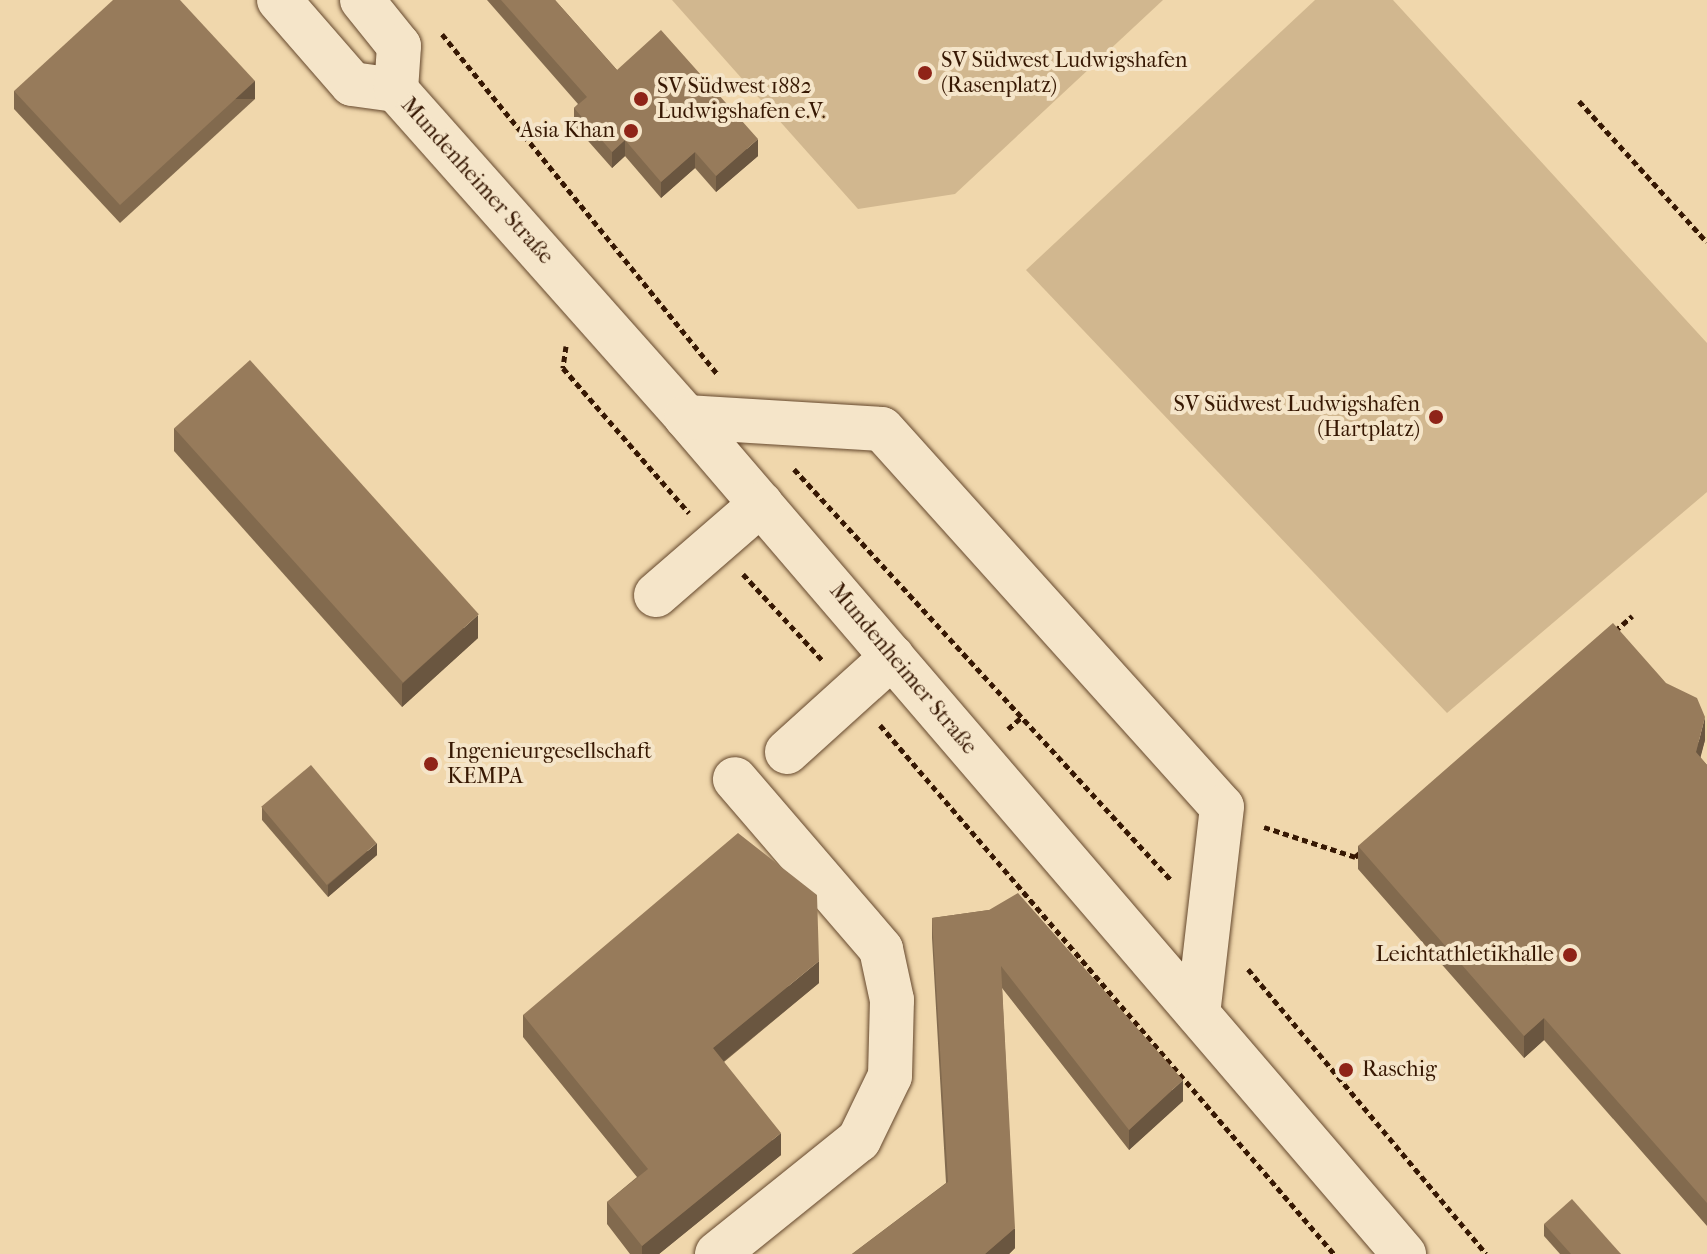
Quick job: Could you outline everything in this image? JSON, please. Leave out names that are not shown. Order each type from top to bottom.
[{"type":"street","name":"Mundenheimer Straße","points":[[279,0],[352,84],[396,90],[686,417],[1404,1254]]},
{"type":"street","name":"Mundenheimer Straße","points":[[362,0],[399,46],[396,90]]},
{"type":"street","points":[[686,417],[882,429],[1222,807],[1198,1014]]},
{"type":"street","points":[[656,595],[761,504]]},
{"type":"street","points":[[787,752],[892,657]]},
{"type":"street","points":[[717,1254],[859,1140],[890,1076],[892,1000],[881,949],[735,779]]},
{"type":"path","points":[[435,25],[756,421],[1208,920],[1486,1254]]},
{"type":"path","points":[[1579,101],[1707,242]]},
{"type":"path","points":[[573,290],[563,368],[715,544],[852,693],[1334,1254]]},
{"type":"path","points":[[1609,637],[1632,616]]},
{"type":"path","points":[[1287,837],[1355,857],[1366,847]]},
{"type":"shaded area","points":[[672,0],[1163,0],[955,194],[858,209]]},
{"type":"shaded area","name":"SV Südwest Ludwigshafen (Hartplatz)","points":[[1315,0],[1393,0],[1707,343],[1707,492],[1447,713],[1026,270]]},
{"type":"building","points":[[113,0],[180,0],[255,81],[120,205],[14,91]]},
{"type":"building","name":"SV Südwest 1882 Ludwigshafen e.V.","points":[[501,0],[555,0],[617,70],[661,30],[758,139],[716,176],[695,152],[661,182],[625,140],[612,152],[574,108],[587,97]]},
{"type":"building","points":[[250,360],[479,614],[403,682],[174,428]]},
{"type":"building","name":"Leichtathletikhalle","points":[[1613,623],[1666,683],[1697,698],[1705,717],[1696,752],[1707,765],[1707,1203],[1544,1018],[1524,1036],[1358,846]]},
{"type":"building","points":[[311,765],[377,843],[327,885],[261,807]]},
{"type":"building","points":[[738,833],[817,895],[819,961],[713,1048],[781,1133],[642,1246],[607,1202],[648,1169],[523,1015]]},
{"type":"building","points":[[1018,893],[1183,1080],[1129,1130],[1001,966],[1015,1228],[985,1254],[852,1254],[948,1182],[932,918],[989,910]]},
{"type":"building","points":[[1572,1199],[1621,1254],[1571,1254],[1544,1224]]},
{"type":"place","name":"SV Südwest Ludwigshafen (Rasenplatz)","points":[[925,73]]},
{"type":"place","name":"SV Südwest 1882 Ludwigshafen e.V.","points":[[641,99]]},
{"type":"place","name":"Asia Khan","points":[[631,131]]},
{"type":"place","name":"SV Südwest Ludwigshafen (Hartplatz)","points":[[1436,417]]},
{"type":"place","name":"Ingenieurgesellschaft KEMPA","points":[[431,764]]},
{"type":"place","name":"Leichtathletikhalle","points":[[1570,955]]},
{"type":"place","name":"Raschig","points":[[1346,1070]]}]
